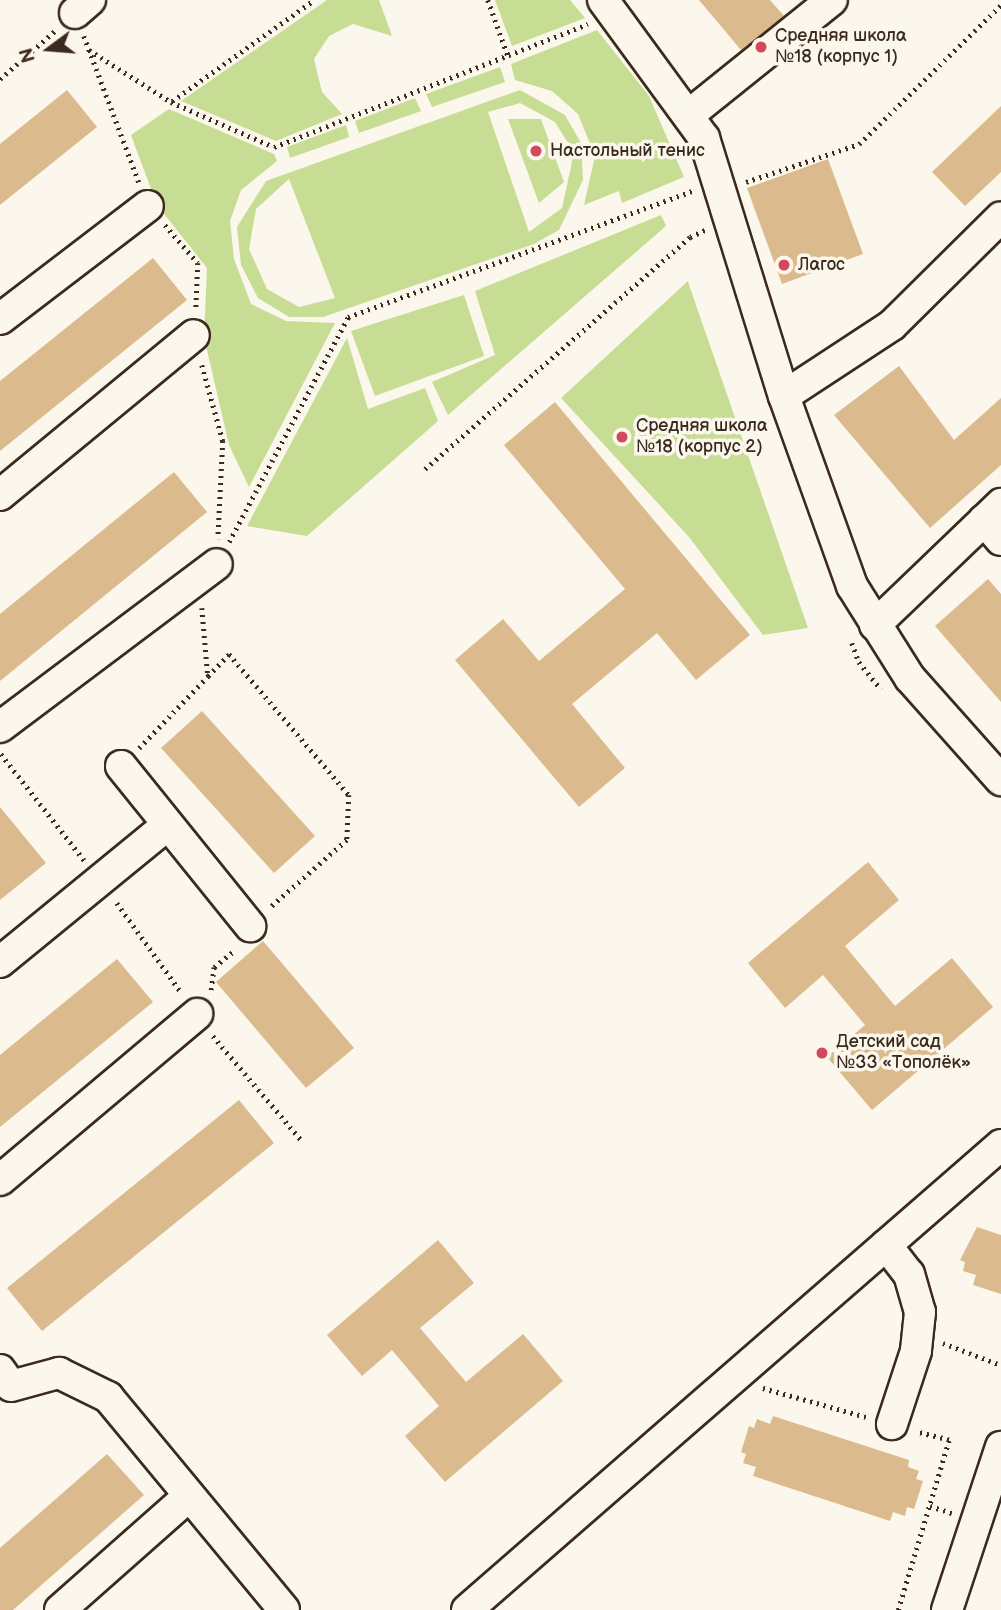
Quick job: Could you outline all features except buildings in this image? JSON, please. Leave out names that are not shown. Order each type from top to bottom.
[{"type":"street","points":[[690,114],[832,0]]},
{"type":"street","points":[[601,10],[690,114],[712,196],[852,586],[910,678],[1001,780]]},
{"type":"street","points":[[0,318],[148,206]]},
{"type":"street","points":[[784,396],[892,325],[1001,217]]},
{"type":"street","points":[[0,495],[194,335]]},
{"type":"street","points":[[875,625],[995,521]]},
{"type":"street","points":[[0,726],[207,572]]},
{"type":"street","points":[[121,766],[166,826],[250,926]]},
{"type":"street","points":[[0,962],[166,826]]},
{"type":"street","points":[[0,1180],[203,1009]]},
{"type":"street","points":[[467,1610],[1001,1145]]},
{"type":"street","points":[[886,1245],[909,1273],[920,1312],[919,1333],[892,1424]]},
{"type":"street","points":[[4,1383],[59,1373],[108,1397],[284,1610]]},
{"type":"street","points":[[947,1610],[1001,1447]]},
{"type":"street","points":[[60,1610],[189,1496]]},
{"type":"path","points":[[171,102],[314,0]]},
{"type":"path","points":[[488,0],[508,56]]},
{"type":"path","points":[[207,572],[348,317],[698,190],[712,196],[859,144],[1001,5]]},
{"type":"path","points":[[83,6],[89,50],[148,206],[198,263],[194,335],[223,442],[207,572],[208,676]]},
{"type":"path","points":[[0,79],[83,6]]},
{"type":"path","points":[[89,50],[171,102],[274,148],[508,56],[601,10]]},
{"type":"path","points":[[425,469],[690,237],[705,230],[703,217]]},
{"type":"path","points":[[121,766],[229,654],[349,795],[347,840],[250,926],[236,949],[214,967],[203,1009]]},
{"type":"path","points":[[0,753],[203,1009],[240,1072],[303,1142]]},
{"type":"path","points":[[919,1333],[1001,1364]]},
{"type":"path","points":[[792,1396],[949,1440],[898,1610]]},
{"type":"green space","points":[[327,0],[379,0],[392,36],[353,24],[329,36],[314,59],[322,92],[342,114],[276,141],[181,101]]},
{"type":"green space","points":[[495,0],[570,0],[585,18],[512,46]]},
{"type":"green space","points":[[597,30],[649,96],[684,177],[622,203],[619,191],[584,205],[595,156],[578,114],[552,91],[515,80],[511,64]]},
{"type":"green space","points":[[500,67],[505,82],[432,107],[426,94]]},
{"type":"green space","points":[[520,90],[565,115],[581,143],[583,180],[559,230],[534,244],[323,317],[289,317],[258,298],[241,265],[237,227],[266,181]],"holes":[[[520,103],[555,122],[570,146],[572,162],[562,208],[529,232],[488,112]],[[289,179],[335,298],[299,307],[267,289],[249,249],[256,209]]]},
{"type":"green space","points":[[415,98],[421,111],[359,133],[355,121]]},
{"type":"green space","points":[[169,109],[274,154],[277,161],[241,190],[230,221],[234,259],[251,304],[286,321],[335,323],[249,487],[229,445],[204,337],[207,268],[157,205],[131,135]]},
{"type":"green space","name":"Настольный тенис","points":[[508,119],[541,119],[564,182],[539,203]]},
{"type":"green space","points":[[346,125],[349,137],[290,158],[287,147]]},
{"type":"green space","points":[[661,215],[666,226],[448,415],[432,382],[495,355],[475,291]]},
{"type":"green space","points":[[688,281],[808,628],[763,635],[689,537],[561,398]]},
{"type":"green space","points":[[464,295],[484,356],[375,396],[351,331]]},
{"type":"green space","points":[[347,338],[368,409],[425,388],[438,421],[307,536],[247,526]]},
{"type":"place","name":"Средняя школа №18 (корпус 1)","points":[[761,47]]},
{"type":"place","name":"Настольный тенис","points":[[536,151]]},
{"type":"place","name":"Лагос","points":[[784,265]]},
{"type":"place","name":"Средняя школа №18 (корпус 2)","points":[[622,437]]},
{"type":"place","name":"Детский сад №33 «Тополёк»","points":[[822,1053]]}]
